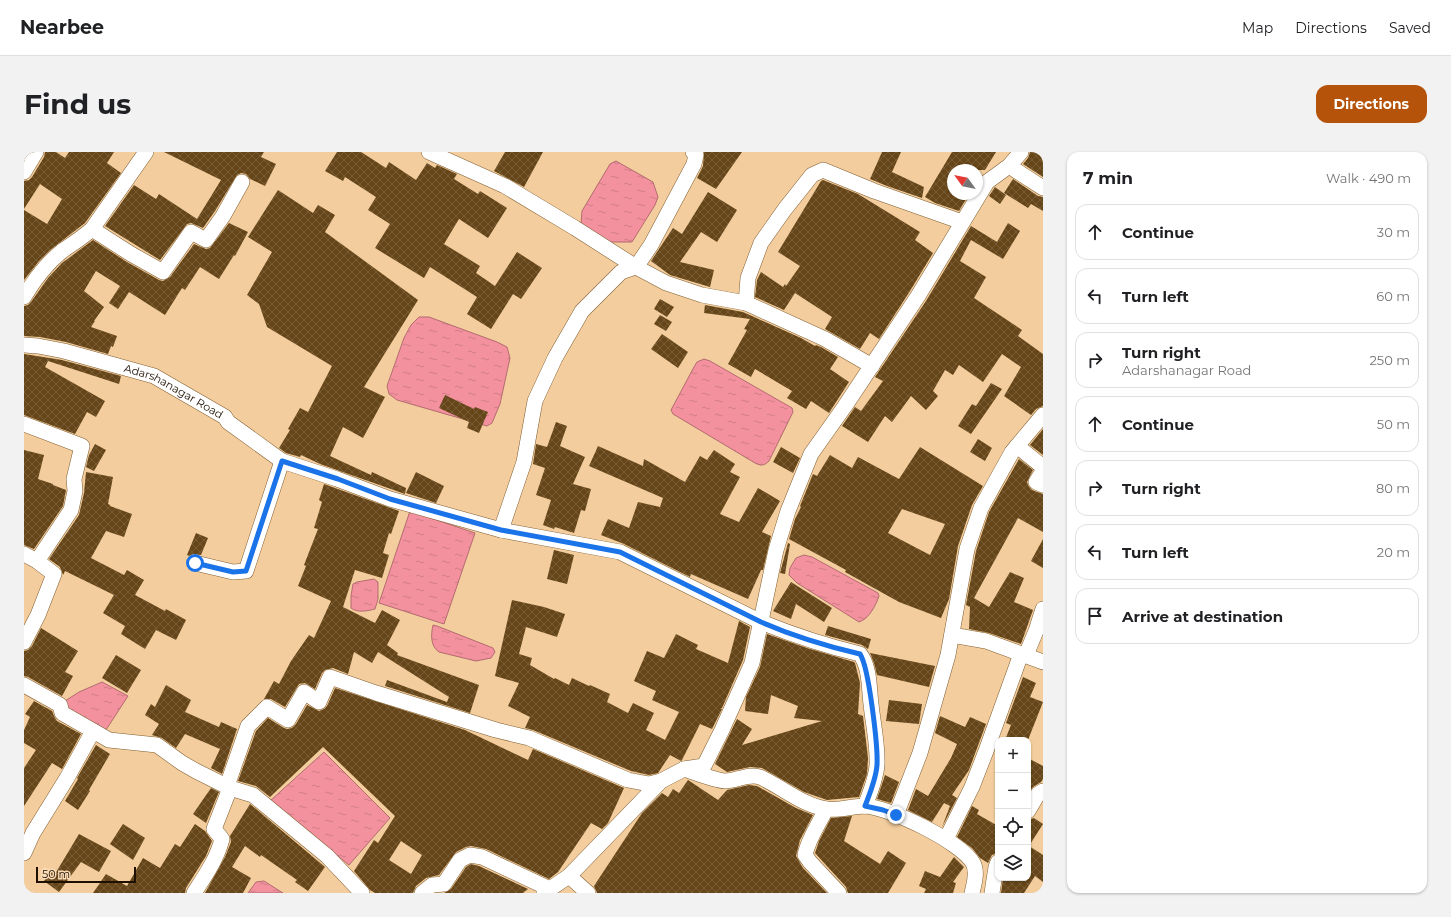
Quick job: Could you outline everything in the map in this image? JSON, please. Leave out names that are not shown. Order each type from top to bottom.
[{"type":"street","points":[[24,172],[36,152]]},
{"type":"street","points":[[24,297],[44,267],[61,252],[92,229],[146,152]]},
{"type":"street","points":[[501,530],[524,462],[535,401],[555,358],[582,311],[621,272],[636,268],[651,245],[694,164],[696,154],[693,152]]},
{"type":"street","points":[[194,893],[210,868],[220,847],[222,839],[214,828],[229,787],[248,726],[267,707],[288,720],[304,692],[319,702],[330,677],[496,730],[529,738],[628,780],[649,784],[661,781],[684,769],[704,766],[722,730],[752,662],[776,550],[788,511],[811,454],[918,296],[987,182],[1009,166],[1021,152]]},
{"type":"street","points":[[433,153],[505,186],[575,228],[636,268],[666,283],[702,295],[746,303],[824,340],[872,366]]},
{"type":"street","points":[[1009,166],[1043,188]]},
{"type":"street","points":[[746,303],[748,278],[761,243],[812,175],[823,170],[874,191],[962,222]]},
{"type":"street","points":[[92,229],[131,254],[164,272],[191,232],[206,240],[223,216],[242,182]]},
{"type":"street","name":"Adarshanagar Road","points":[[24,346],[38,346],[64,351],[154,376],[225,417],[228,422],[282,461],[338,479],[390,499],[501,530],[620,552],[778,630],[835,648],[860,654],[868,678],[877,766],[865,806]]},
{"type":"street","points":[[896,815],[920,753],[948,654],[967,549],[981,508],[1012,452],[1043,415]]},
{"type":"street","points":[[24,424],[82,446],[74,479],[75,491],[71,510],[30,557],[54,574],[38,615],[24,642]]},
{"type":"street","points":[[1017,446],[1043,467]]},
{"type":"street","points":[[195,563],[233,572],[246,571],[282,461]]},
{"type":"street","points":[[1043,471],[1036,482],[1043,485]]},
{"type":"street","points":[[946,839],[972,786],[1023,655],[1036,631],[1043,609]]},
{"type":"street","points":[[952,635],[986,641],[1043,662]]},
{"type":"street","points":[[24,685],[60,705],[62,713],[109,740],[158,745],[182,763],[229,787],[253,795],[327,856],[362,893]]},
{"type":"street","points":[[24,853],[93,731]]},
{"type":"street","points":[[684,769],[724,782],[743,777],[759,776],[802,801],[826,809],[865,806],[896,815],[946,839],[968,857],[974,864],[975,873],[972,893]]},
{"type":"street","points":[[422,893],[432,885],[444,884],[460,860],[470,855],[482,857],[547,891],[569,876],[661,781]]},
{"type":"street","points":[[1029,809],[1038,794],[1043,791]]},
{"type":"street","points":[[826,809],[807,845],[805,855],[840,893]]},
{"type":"street","points":[[992,893],[995,874]]},
{"type":"street","points":[[569,876],[588,893]]},
{"type":"water","points":[[616,161],[653,182],[658,197],[655,205],[632,242],[608,242],[581,224],[582,211],[610,164]]},
{"type":"water","points":[[419,317],[429,317],[507,347],[510,358],[500,404],[492,423],[487,426],[397,400],[389,394],[387,386],[404,338],[411,325]]},
{"type":"water","points":[[704,359],[792,408],[793,412],[769,461],[766,464],[761,465],[755,463],[673,414],[671,410],[694,367],[697,362]]},
{"type":"water","points":[[410,511],[475,533],[444,624],[379,603]]},
{"type":"water","points":[[804,555],[812,557],[878,593],[878,600],[869,615],[859,622],[797,583],[789,575],[790,568],[796,558]]},
{"type":"water","points":[[374,579],[378,582],[378,599],[375,609],[366,611],[353,610],[351,608],[351,596],[353,584]]},
{"type":"water","points":[[433,625],[493,648],[495,652],[491,658],[476,661],[439,652],[434,647],[433,643]]},
{"type":"water","points":[[102,682],[128,696],[104,733],[65,712],[65,701],[79,692]]},
{"type":"water","points":[[324,752],[390,818],[349,865],[270,801]]},
{"type":"water","points":[[264,881],[283,893],[248,893],[256,882]]},
{"type":"building","points":[[45,152],[56,152],[65,158],[69,152],[114,152],[107,163],[121,173],[85,223],[50,250],[24,280],[24,210],[47,224],[62,199],[40,184],[24,209],[24,181],[29,180],[32,177],[44,157]]},
{"type":"building","points":[[164,152],[264,152],[261,157],[276,164],[265,186],[250,179],[246,174],[241,173],[237,175],[203,228],[191,223],[187,224],[160,260],[105,226],[134,185],[156,199],[159,194],[197,219],[221,180]]},
{"type":"building","points":[[337,152],[361,152],[386,168],[389,162],[416,180],[427,163],[435,168],[437,165],[457,174],[454,179],[478,194],[480,191],[507,208],[488,238],[459,219],[444,244],[480,266],[476,273],[495,286],[517,252],[542,268],[521,299],[513,294],[491,329],[467,314],[477,297],[430,267],[424,278],[375,248],[390,224],[368,210],[376,197],[345,177],[343,181],[325,171]]},
{"type":"building","points":[[505,152],[543,152],[524,187],[494,171]]},
{"type":"building","points":[[704,152],[742,152],[716,189],[697,178],[703,166]]},
{"type":"building","points":[[882,152],[901,152],[892,172],[924,187],[922,198],[870,179]]},
{"type":"building","points":[[952,152],[996,152],[985,170],[983,170],[983,164],[947,164],[947,200],[965,200],[959,211],[935,203],[925,197]]},
{"type":"building","points":[[1030,152],[1043,152],[1043,177],[1023,164],[1028,158]]},
{"type":"building","points":[[1013,179],[1038,196],[1043,197],[1043,211],[1031,204],[1028,208],[1004,193]]},
{"type":"building","points":[[823,180],[858,194],[920,232],[915,240],[933,253],[879,339],[870,333],[860,349],[825,329],[832,317],[795,293],[784,310],[755,297],[757,280],[761,272],[783,287],[785,284],[786,286],[800,266],[778,252]]},
{"type":"building","points":[[995,187],[1006,195],[1000,204],[989,196]]},
{"type":"building","points":[[278,190],[313,213],[318,205],[335,215],[325,232],[418,300],[364,387],[385,397],[363,438],[343,427],[330,456],[371,475],[372,472],[406,488],[405,494],[320,464],[301,455],[300,457],[286,453],[279,448],[290,430],[288,429],[300,408],[308,412],[332,366],[267,327],[259,304],[247,295],[272,252],[248,237]]},
{"type":"building","points":[[708,192],[737,210],[717,242],[701,232],[680,262],[714,270],[710,287],[670,275],[651,261],[673,228],[682,234]]},
{"type":"building","points":[[229,223],[248,232],[235,256],[234,255],[219,279],[200,267],[185,290],[182,288],[165,315],[129,292],[118,309],[109,303],[120,286],[96,271],[84,291],[104,307],[91,327],[117,336],[113,347],[111,346],[108,354],[66,342],[40,337],[24,336],[24,306],[31,302],[48,278],[62,263],[93,240],[127,262],[163,281],[170,277],[194,244],[206,249],[210,248]]},
{"type":"building","points":[[1008,223],[1020,231],[1003,259],[971,240],[960,261],[986,277],[974,298],[1022,330],[1018,336],[1043,354],[1043,406],[1036,409],[1031,415],[1004,396],[1021,367],[1002,354],[983,382],[959,365],[953,375],[945,370],[933,391],[938,396],[926,410],[911,396],[892,422],[885,416],[868,442],[842,426],[855,407],[861,411],[883,381],[875,377],[926,301],[971,226],[997,242]]},
{"type":"building","points":[[660,299],[674,307],[667,317],[654,309]]},
{"type":"building","points":[[705,305],[743,312],[801,338],[815,346],[821,347],[838,357],[830,369],[849,382],[829,413],[811,401],[806,409],[787,398],[792,391],[755,369],[751,377],[728,364],[747,330],[744,329],[750,319],[704,313]]},
{"type":"building","points":[[660,315],[672,322],[666,331],[654,324]]},
{"type":"building","points":[[662,334],[688,352],[678,368],[651,349]]},
{"type":"building","points":[[24,354],[62,360],[121,376],[119,384],[48,361],[45,367],[105,401],[96,417],[87,412],[75,434],[24,415]]},
{"type":"building","points":[[991,383],[1002,389],[971,434],[958,426],[972,404],[976,406]]},
{"type":"building","points":[[445,395],[474,409],[475,407],[488,412],[479,433],[467,428],[469,422],[439,408]]},
{"type":"building","points":[[556,422],[567,426],[560,446],[585,457],[573,484],[591,489],[585,511],[581,510],[574,533],[543,525],[551,500],[536,495],[545,468],[533,464],[536,444],[547,447]]},
{"type":"building","points":[[1043,429],[1043,455],[1030,445]]},
{"type":"building","points":[[978,439],[992,448],[985,461],[970,452]]},
{"type":"building","points":[[95,444],[106,450],[94,471],[86,467],[89,455]]},
{"type":"building","points":[[598,446],[643,466],[644,459],[685,482],[700,456],[707,460],[714,450],[735,464],[730,472],[740,477],[720,514],[739,522],[758,488],[780,501],[762,532],[771,536],[763,570],[761,570],[748,599],[691,574],[690,577],[624,544],[601,535],[608,519],[629,528],[638,502],[660,507],[663,498],[589,466]]},
{"type":"building","points":[[781,447],[800,458],[793,473],[773,462]]},
{"type":"building","points":[[920,447],[983,486],[972,505],[958,546],[949,599],[941,618],[899,602],[845,572],[846,570],[789,539],[795,519],[813,474],[817,476],[830,455],[852,468],[858,457],[899,479]],"holes":[[[902,509],[945,524],[930,555],[888,533]]]},
{"type":"building","points":[[24,450],[44,455],[38,479],[66,490],[63,506],[34,549],[24,545]]},
{"type":"building","points":[[1019,459],[1033,470],[1027,482],[1029,487],[1032,490],[1043,494],[1043,532],[1018,518],[974,598],[989,607],[1010,572],[1024,578],[1014,602],[1033,610],[1021,644],[989,633],[969,629],[970,607],[966,605],[976,551],[989,512]]},
{"type":"building","points":[[86,472],[113,477],[108,504],[132,514],[124,537],[106,531],[91,558],[124,575],[127,570],[144,580],[135,595],[186,620],[176,640],[156,630],[145,649],[121,634],[125,626],[103,613],[114,595],[65,571],[63,575],[60,567],[49,559],[79,515],[84,493]]},
{"type":"building","points":[[416,472],[444,486],[436,503],[406,493]]},
{"type":"building","points":[[324,484],[399,511],[391,534],[389,533],[383,553],[389,555],[382,578],[355,570],[343,607],[375,623],[382,610],[400,620],[387,645],[398,653],[397,655],[479,685],[470,713],[385,686],[387,680],[447,702],[449,697],[378,652],[372,663],[354,652],[348,674],[333,668],[325,670],[322,673],[315,689],[305,683],[299,684],[285,707],[271,699],[264,699],[274,681],[279,684],[291,661],[309,635],[314,638],[331,601],[298,586],[306,566],[304,565],[318,529],[314,528],[322,502],[319,500]]},
{"type":"building","points":[[196,533],[208,538],[201,555],[193,554],[189,556],[187,555]]},
{"type":"building","points":[[1043,539],[1043,568],[1031,561]]},
{"type":"building","points":[[788,543],[790,544],[785,574],[780,573]]},
{"type":"building","points":[[554,550],[574,555],[567,584],[547,579]]},
{"type":"building","points":[[791,582],[832,608],[824,622],[796,604],[791,619],[773,611]]},
{"type":"building","points":[[512,600],[544,607],[565,614],[557,637],[526,627],[519,654],[532,658],[530,665],[554,679],[555,678],[569,685],[572,678],[610,694],[607,702],[628,713],[633,703],[654,713],[646,730],[665,740],[679,712],[652,700],[656,691],[634,681],[647,651],[664,658],[676,634],[698,645],[696,649],[728,663],[739,621],[750,627],[743,660],[722,708],[720,708],[722,709],[712,729],[700,724],[681,761],[670,755],[658,773],[649,775],[631,771],[525,728],[530,717],[508,706],[519,683],[495,676]]},
{"type":"building","points":[[828,626],[871,639],[868,649],[862,645],[825,635]]},
{"type":"building","points":[[41,628],[78,651],[65,672],[73,676],[62,696],[24,676],[24,651],[28,650],[32,646]]},
{"type":"building","points":[[767,634],[855,663],[860,683],[858,714],[863,716],[868,758],[867,774],[859,797],[827,800],[804,792],[762,768],[750,767],[727,772],[715,764],[737,719],[752,729],[742,745],[822,721],[794,718],[798,706],[771,695],[768,714],[745,711],[746,697],[760,667]]},
{"type":"building","points":[[870,653],[935,666],[929,687],[877,675]]},
{"type":"building","points":[[116,655],[141,670],[127,693],[102,678]]},
{"type":"building","points":[[1023,677],[1036,683],[1030,697],[1043,702],[1029,737],[1006,737],[1011,725],[1006,723]]},
{"type":"building","points":[[166,685],[191,700],[185,712],[219,727],[221,722],[237,729],[222,774],[211,768],[220,749],[185,734],[176,748],[162,738],[152,735],[159,724],[145,715],[151,704],[155,707]]},
{"type":"building","points":[[335,688],[465,730],[528,760],[533,749],[624,788],[608,823],[602,829],[591,823],[558,872],[549,879],[486,849],[471,846],[456,852],[439,875],[426,878],[416,886],[413,893],[375,893],[370,890],[354,871],[374,840],[378,843],[395,816],[323,747],[270,797],[256,786],[238,781],[256,731],[268,718],[284,728],[292,728],[307,705],[319,711],[327,706]],"holes":[[[401,841],[422,855],[411,874],[389,860]]]},
{"type":"building","points":[[889,700],[922,704],[919,724],[886,721]]},
{"type":"building","points":[[34,701],[52,711],[57,721],[81,734],[62,769],[52,763],[24,806],[24,768],[36,750],[24,743],[24,730],[30,717],[25,714]]},
{"type":"building","points":[[940,716],[965,727],[970,717],[986,724],[969,770],[952,795],[957,798],[942,827],[950,806],[944,803],[932,822],[908,810],[916,789],[928,796],[951,758],[957,744],[935,733]]},
{"type":"building","points":[[96,745],[110,754],[78,810],[65,801]]},
{"type":"building","points":[[1031,760],[1043,766],[1043,779],[1031,789]]},
{"type":"building","points":[[885,775],[899,782],[891,803],[877,799]]},
{"type":"building","points":[[688,780],[718,800],[727,790],[749,785],[757,786],[796,808],[813,815],[800,840],[796,856],[803,868],[827,893],[597,893],[594,886],[642,813],[662,793],[668,797],[673,789],[679,793]]},
{"type":"building","points":[[211,788],[219,792],[206,823],[193,814]]},
{"type":"building","points":[[250,804],[325,867],[308,891],[295,882],[297,880],[261,855],[260,857],[245,846],[232,867],[251,878],[243,893],[205,893],[225,857],[231,842],[230,836]]},
{"type":"building","points":[[972,806],[979,810],[977,814],[995,824],[995,854],[992,855],[988,863],[980,858],[972,848],[957,837]]},
{"type":"building","points":[[852,816],[844,841],[880,864],[888,851],[906,863],[888,893],[848,893],[846,887],[815,853],[819,841],[831,818]]},
{"type":"building","points":[[1034,818],[1043,824],[1031,843],[1031,819]]},
{"type":"building","points":[[123,824],[145,838],[133,860],[110,844]]},
{"type":"building","points":[[195,824],[205,831],[212,841],[206,856],[186,888],[185,893],[93,893],[106,874],[127,886],[143,858],[160,868],[175,844],[180,847]]},
{"type":"building","points":[[79,834],[111,851],[99,872],[81,862],[59,892],[44,881],[51,871],[55,874]]},
{"type":"building","points":[[1031,847],[1043,855],[1043,882],[1035,876],[1024,893],[1001,893],[1003,881],[1031,881]]},
{"type":"building","points":[[954,857],[964,867],[953,882],[956,883],[953,893],[924,893],[926,889],[919,886],[925,871],[940,877]]},
{"type":"building","points":[[471,864],[479,866],[528,889],[523,893],[444,893],[451,889],[466,867]]},
{"type":"route","points":[[195,563],[233,572],[246,571],[282,461],[338,479],[390,499],[501,530],[620,552],[778,630],[835,648],[860,654],[865,663],[868,678],[877,766],[870,795],[865,806],[896,815]]}]
